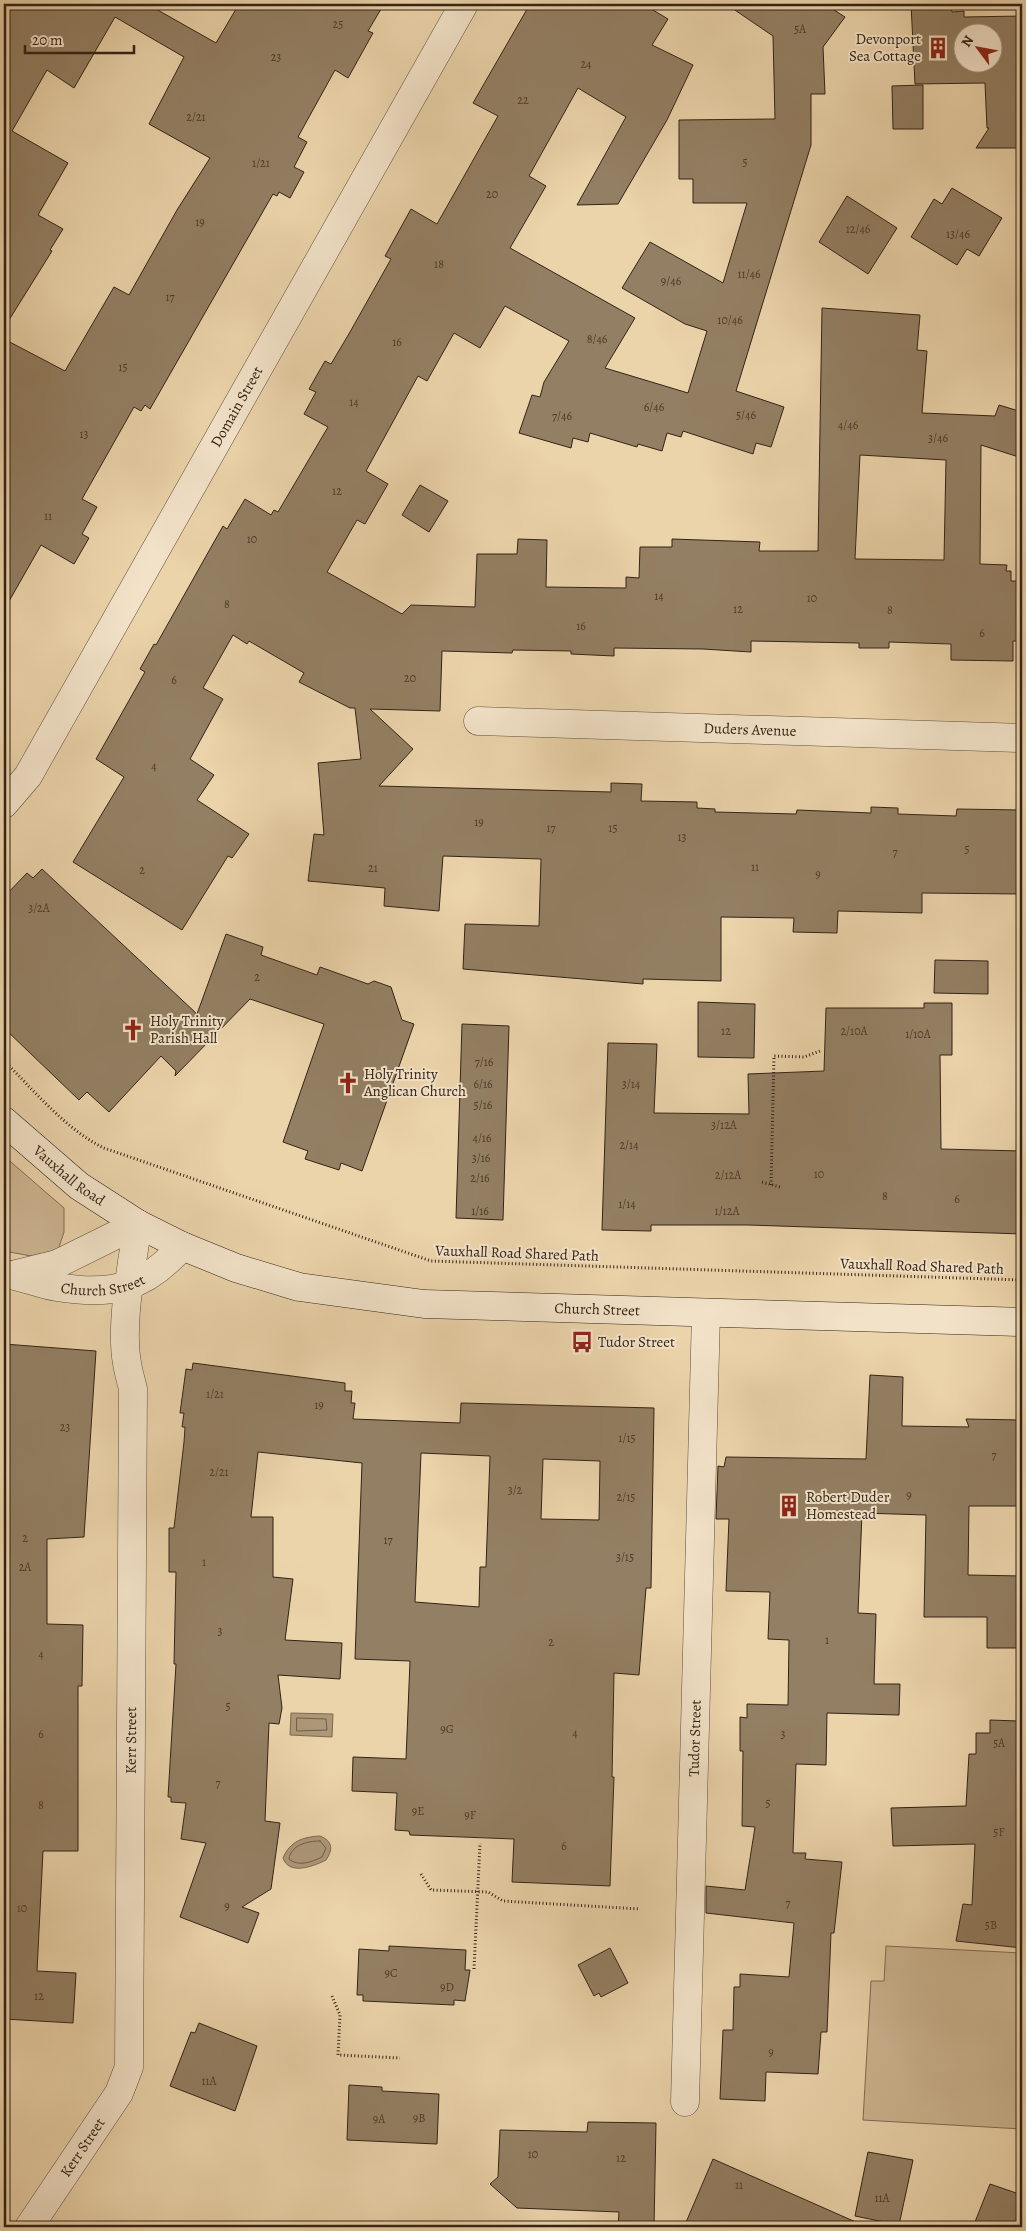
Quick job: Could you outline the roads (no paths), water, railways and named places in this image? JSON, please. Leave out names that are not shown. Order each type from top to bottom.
[{"type":"street","name":"Domain Street","points":[[4,804],[28,776],[464,4]]},
{"type":"street","name":"Duders Avenue","points":[[478,721],[1022,738]]},
{"type":"street","name":"Vauxhall Road","points":[[4,1121],[79,1186],[138,1224]]},
{"type":"street","name":"Church Street","points":[[8,1274],[57,1264],[138,1224],[182,1246],[252,1274],[299,1287],[366,1298],[424,1304],[706,1314],[1022,1322]]},
{"type":"street","name":"Kerr Street","points":[[29,2227],[119,2093],[129,2066],[134,1389],[125,1345],[129,1287],[138,1224]]},
{"type":"street","name":"Church Street","points":[[8,1274],[56,1287],[97,1290],[129,1287],[152,1275],[169,1261],[182,1246]]},
{"type":"street","name":"Tudor Street","points":[[685,2102],[706,1314]]},
{"type":"water","points":[[291,1713],[333,1714],[332,1737],[290,1735]]},
{"type":"water","points":[[320,1836],[327,1840],[331,1849],[326,1860],[302,1868],[291,1867],[286,1864],[283,1858],[293,1844],[308,1837]]},
{"type":"place","name":"Devonport Sea Cottage","points":[[938,48]]},
{"type":"place","name":"Holy Trinity Parish Hall","points":[[133,1030]]},
{"type":"place","name":"Holy Trinity Anglican Church","points":[[348,1083]]},
{"type":"place","name":"Tudor Street","points":[[582,1342]]},
{"type":"place","name":"Robert Duder Homestead","points":[[789,1506]]}]
